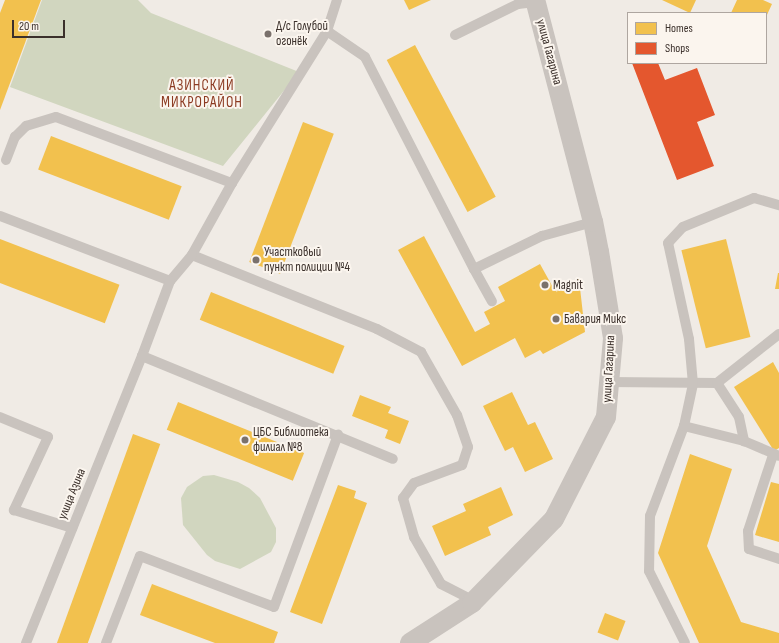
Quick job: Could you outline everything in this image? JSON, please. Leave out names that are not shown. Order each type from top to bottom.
[{"type":"street","name":"улица Гагарина","points":[[410,643],[472,603],[554,519],[606,417],[613,338],[593,222],[535,1]]},
{"type":"lane","name":"улица Азина","points":[[26,643],[142,356],[170,281],[192,255],[232,183],[327,31],[337,0]]},
{"type":"lane","points":[[455,35],[518,4],[535,1]]},
{"type":"lane","points":[[327,31],[365,57],[492,301]]},
{"type":"lane","points":[[6,160],[15,137],[26,126],[56,117],[232,183]]},
{"type":"lane","points":[[685,643],[649,571],[650,516],[684,426],[693,384],[689,339],[668,243],[683,227],[754,198],[779,205]]},
{"type":"lane","points":[[0,216],[170,281]]},
{"type":"lane","points":[[474,269],[542,236],[593,222]]},
{"type":"lane","points":[[192,255],[377,329],[421,352],[456,415],[468,447],[462,465],[414,483],[403,498],[414,536],[441,584],[468,598],[472,603]]},
{"type":"lane","points":[[609,382],[693,384],[717,383],[779,334]]},
{"type":"lane","points":[[142,356],[338,435],[393,459]]},
{"type":"lane","points":[[717,383],[739,417],[744,441]]},
{"type":"lane","points":[[0,418],[48,437],[14,510],[72,528]]},
{"type":"lane","points":[[684,426],[744,441],[776,456],[748,532],[749,549],[779,559]]},
{"type":"lane","points":[[106,643],[140,556],[274,607],[338,435]]},
{"type":"green space","points":[[42,0],[138,0],[151,13],[299,72],[223,166],[10,87]]},
{"type":"green space","points":[[214,475],[238,482],[249,488],[260,498],[276,528],[276,542],[271,552],[240,569],[215,561],[207,555],[183,525],[181,498],[187,487],[203,476]]},
{"type":"building: Homes","points":[[5,0],[41,0],[0,110],[0,13]]},
{"type":"building: Homes","points":[[404,0],[431,0],[409,10]]},
{"type":"building: Homes","points":[[662,0],[696,0],[690,12]]},
{"type":"building: Homes","points":[[737,0],[763,0],[772,4],[767,15],[767,12],[731,12]]},
{"type":"building: Homes","points":[[415,45],[496,197],[467,212],[387,60]]},
{"type":"building: Homes","points":[[303,122],[334,134],[280,274],[249,262]]},
{"type":"building: Homes","points":[[51,136],[182,186],[169,220],[38,170]]},
{"type":"building: Homes","points":[[424,236],[475,332],[490,324],[484,312],[505,301],[498,287],[540,264],[555,291],[579,279],[585,332],[543,354],[540,350],[525,358],[515,338],[462,366],[398,250]]},
{"type":"building: Homes","points":[[0,239],[119,285],[105,323],[0,283]]},
{"type":"building: Homes","points":[[726,239],[750,337],[706,348],[681,250]]},
{"type":"building: Homes","points":[[778,273],[779,289],[775,289]]},
{"type":"building: Homes","points":[[211,292],[345,346],[333,374],[200,320]]},
{"type":"building: Homes","points":[[773,362],[779,373],[779,448],[774,451],[734,387]]},
{"type":"building: Homes","points":[[512,392],[528,425],[535,422],[553,459],[525,472],[513,447],[505,451],[483,406]]},
{"type":"building: Homes","points":[[360,395],[391,407],[388,413],[409,421],[400,444],[385,438],[388,430],[352,416]]},
{"type":"building: Homes","points":[[178,402],[304,453],[293,481],[167,430]]},
{"type":"building: Homes","points":[[133,434],[160,444],[88,643],[57,643]]},
{"type":"building: Homes","points":[[690,454],[732,469],[707,546],[741,622],[779,633],[779,643],[699,643],[658,553]]},
{"type":"building: Homes","points":[[771,482],[779,484],[779,542],[755,535]]},
{"type":"building: Homes","points":[[338,485],[356,491],[354,498],[367,503],[322,624],[290,612]]},
{"type":"building: Homes","points":[[501,487],[513,515],[488,527],[491,535],[445,556],[432,526],[466,511],[463,504]]},
{"type":"building: Homes","points":[[152,584],[278,632],[274,643],[215,643],[140,615]]},
{"type":"building: Homes","points":[[605,613],[626,621],[618,640],[597,633]]},
{"type":"building: Shops","points":[[632,64],[658,64],[665,80],[697,68],[715,115],[697,122],[714,166],[677,180]]},
{"type":"place","name":"Д/с Голубой огонёк","points":[[268,34]]},
{"type":"place","name":"Участковый пункт полиции №4","points":[[256,260]]},
{"type":"place","name":"Magnit","points":[[545,285]]},
{"type":"place","name":"Бавария Микс","points":[[556,319]]},
{"type":"place","name":"ЦБС Библиотека филиал №8","points":[[245,440]]},
{"type":"district","name":"АЗИНСКИЙ МИКРОРАЙОН","points":[[202,94]]}]
